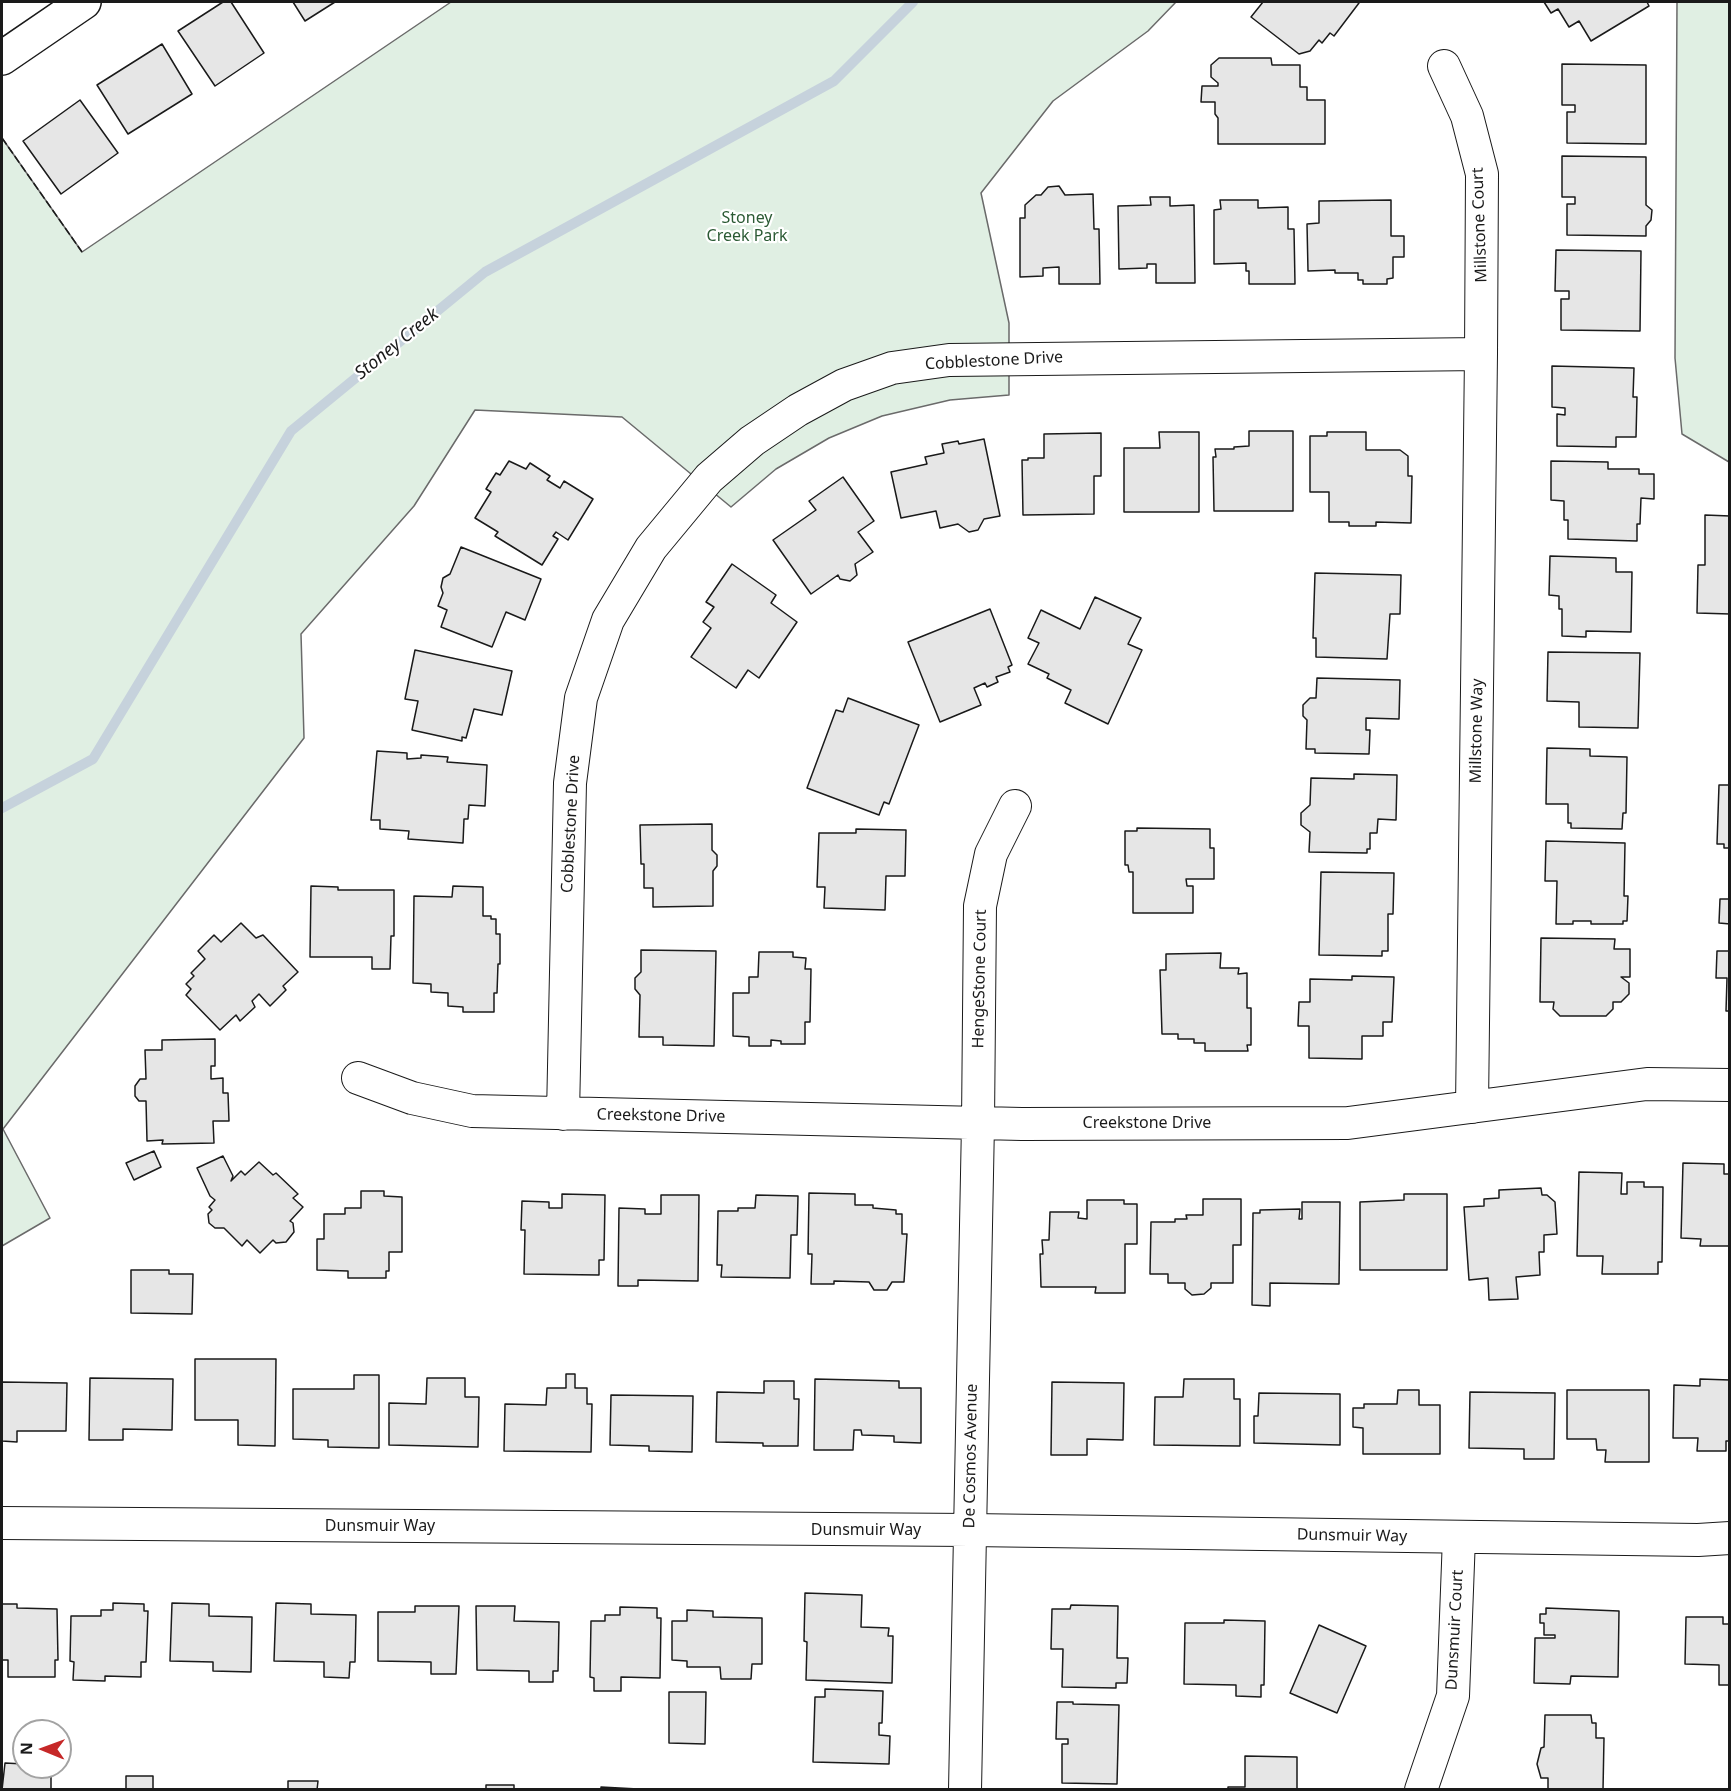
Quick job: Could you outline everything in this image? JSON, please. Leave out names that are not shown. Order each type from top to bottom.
[{"type":"street","points":[[2,58],[84,2]]},
{"type":"street","name":"Millstone Court","points":[[1444,66],[1467,116],[1482,174],[1481,354]]},
{"type":"street","name":"Millstone Way","points":[[1472,1107],[1481,354]]},
{"type":"street","name":"Cobblestone Drive","points":[[563,1114],[570,783],[581,698],[608,620],[651,548],[710,478],[752,441],[798,410],[844,385],[892,368],[950,360],[1481,354]]},
{"type":"street","name":"HengeStone Court","points":[[978,1123],[980,906],[991,854],[1015,806]]},
{"type":"street","name":"Creekstone Drive","points":[[358,1078],[412,1098],[472,1111],[978,1123],[1348,1123],[1647,1084],[1730,1085]]},
{"type":"street","name":"De Cosmos Avenue","points":[[965,1790],[978,1123]]},
{"type":"street","name":"Dunsmuir Way","points":[[2,1523],[970,1530],[1459,1538],[1698,1540],[1730,1538]]},
{"type":"street","name":"Dunsmuir Court","points":[[1421,1790],[1453,1696],[1459,1538]]},
{"type":"green space","name":"Stoney Creek Park","points":[[451,2],[1176,2],[1148,31],[1053,101],[981,193],[1009,323],[1009,395],[950,400],[882,416],[829,438],[776,469],[731,507],[622,417],[475,410],[414,506],[301,634],[304,738],[3,1129],[50,1218],[2,1246],[2,138],[82,252]]},
{"type":"green space","points":[[1677,2],[1729,2],[1729,462],[1682,434],[1675,358]]},
{"type":"building","points":[[223,2],[231,2],[264,53],[215,86],[178,31]]},
{"type":"building","points":[[293,2],[335,2],[305,21]]},
{"type":"building","points":[[1263,2],[1359,3],[1334,36],[1330,33],[1322,43],[1319,40],[1310,51],[1299,54],[1251,17]]},
{"type":"building","points":[[1544,2],[1647,2],[1649,6],[1591,41],[1579,21],[1569,27],[1558,9],[1551,13]]},
{"type":"building","points":[[162,44],[192,94],[128,134],[97,85]]},
{"type":"building","points":[[1219,58],[1271,58],[1272,65],[1300,65],[1300,87],[1307,87],[1307,100],[1325,100],[1325,144],[1218,144],[1218,118],[1215,114],[1215,102],[1201,102],[1202,86],[1218,86],[1218,83],[1211,77],[1211,65]]},
{"type":"building","points":[[1562,64],[1646,65],[1646,144],[1567,143],[1567,112],[1575,112],[1575,105],[1562,105]]},
{"type":"building","points":[[80,100],[118,153],[61,194],[23,141]]},
{"type":"building","points":[[1562,156],[1646,157],[1646,205],[1652,210],[1651,220],[1646,226],[1646,236],[1567,235],[1567,204],[1575,204],[1575,197],[1562,197]]},
{"type":"building","points":[[1059,186],[1065,195],[1093,194],[1094,229],[1099,229],[1100,284],[1059,284],[1059,267],[1043,268],[1043,276],[1020,277],[1020,218],[1025,218],[1025,205],[1036,195],[1041,195],[1048,187]]},
{"type":"building","points":[[1150,197],[1170,197],[1170,206],[1194,205],[1195,283],[1156,283],[1156,264],[1147,264],[1147,268],[1119,269],[1118,206],[1151,205]]},
{"type":"building","points":[[1220,200],[1258,200],[1258,208],[1288,207],[1288,229],[1294,229],[1295,284],[1249,284],[1249,271],[1246,271],[1246,263],[1214,264],[1214,210],[1221,209]]},
{"type":"building","points":[[1391,200],[1391,236],[1404,236],[1404,257],[1393,257],[1393,278],[1387,279],[1387,284],[1363,284],[1363,280],[1358,280],[1358,273],[1335,273],[1335,270],[1308,271],[1307,224],[1319,223],[1319,201]]},
{"type":"building","points":[[1556,250],[1641,251],[1640,331],[1561,330],[1561,299],[1569,299],[1569,291],[1555,291]]},
{"type":"building","points":[[1552,366],[1634,368],[1633,397],[1637,397],[1636,437],[1616,437],[1616,447],[1557,446],[1557,414],[1565,415],[1565,408],[1552,407]]},
{"type":"building","points":[[1249,431],[1293,431],[1293,511],[1214,511],[1213,457],[1216,457],[1215,449],[1249,446]]},
{"type":"building","points":[[1159,432],[1199,432],[1199,512],[1124,512],[1124,448],[1160,448]]},
{"type":"building","points":[[1327,432],[1366,432],[1366,450],[1400,450],[1408,456],[1408,476],[1412,476],[1411,523],[1376,522],[1376,526],[1349,526],[1349,522],[1329,522],[1329,492],[1310,492],[1310,436],[1327,436]]},
{"type":"building","points":[[1101,433],[1101,476],[1094,476],[1094,514],[1023,515],[1022,460],[1044,458],[1044,434]]},
{"type":"building","points":[[984,439],[1000,516],[984,519],[978,530],[969,532],[958,524],[940,528],[936,511],[901,518],[891,472],[927,464],[925,457],[944,453],[942,444],[958,441],[959,444]]},
{"type":"building","points":[[509,461],[526,469],[530,463],[550,476],[547,480],[560,488],[564,481],[593,499],[568,540],[556,532],[553,536],[558,539],[542,565],[495,536],[498,532],[475,518],[491,492],[486,489],[496,473],[500,475]]},
{"type":"building","points":[[1551,461],[1608,462],[1608,469],[1639,469],[1639,474],[1654,474],[1654,499],[1641,498],[1637,541],[1568,539],[1568,520],[1564,520],[1564,501],[1551,500]]},
{"type":"building","points":[[843,477],[874,521],[858,532],[873,552],[855,564],[857,575],[850,581],[840,579],[838,575],[811,594],[773,540],[816,510],[809,501]]},
{"type":"building","points":[[1705,515],[1730,516],[1730,614],[1697,613],[1698,565],[1705,565]]},
{"type":"building","points":[[461,547],[541,579],[525,620],[506,612],[492,647],[441,627],[447,610],[438,606],[443,593],[441,587],[443,578],[450,574]]},
{"type":"building","points":[[1550,556],[1616,558],[1616,572],[1632,572],[1631,632],[1586,631],[1586,637],[1562,636],[1562,609],[1559,609],[1559,596],[1549,595]]},
{"type":"building","points":[[732,564],[776,595],[771,603],[797,622],[759,678],[748,670],[736,688],[691,657],[711,628],[703,622],[714,607],[706,602]]},
{"type":"building","points":[[1315,573],[1401,575],[1400,614],[1390,614],[1387,659],[1316,657],[1316,638],[1313,638]]},
{"type":"building","points":[[1095,597],[1141,618],[1128,644],[1142,650],[1108,724],[1065,703],[1071,690],[1047,678],[1049,674],[1028,664],[1039,643],[1028,638],[1041,610],[1080,629]]},
{"type":"building","points":[[990,609],[1012,665],[1008,667],[1010,672],[996,677],[998,682],[987,687],[985,683],[974,688],[981,705],[940,722],[908,642]]},
{"type":"building","points":[[415,650],[512,671],[502,715],[474,709],[466,738],[462,737],[462,741],[412,730],[418,701],[405,699]]},
{"type":"building","points":[[1548,652],[1640,653],[1638,728],[1579,727],[1579,702],[1547,701]]},
{"type":"building","points":[[1317,678],[1400,680],[1399,719],[1366,718],[1366,730],[1370,730],[1369,754],[1315,753],[1315,749],[1306,749],[1307,720],[1303,716],[1303,705],[1310,698],[1316,698]]},
{"type":"building","points":[[848,698],[919,725],[889,804],[884,802],[879,815],[807,788],[836,710],[843,712]]},
{"type":"building","points":[[1547,748],[1590,749],[1590,756],[1627,757],[1626,813],[1623,813],[1622,829],[1571,828],[1571,823],[1568,823],[1568,804],[1546,804]]},
{"type":"building","points":[[377,751],[407,753],[407,759],[421,758],[421,755],[448,757],[447,762],[487,765],[485,806],[469,805],[468,819],[464,819],[463,843],[408,839],[409,831],[380,829],[380,820],[371,820]]},
{"type":"building","points":[[1354,774],[1397,775],[1396,820],[1378,819],[1377,833],[1370,833],[1370,849],[1367,849],[1367,853],[1309,852],[1310,832],[1301,825],[1301,813],[1310,805],[1311,778],[1354,779]]},
{"type":"building","points":[[1719,785],[1730,785],[1730,848],[1724,848],[1724,844],[1717,844]]},
{"type":"building","points":[[712,824],[712,850],[717,855],[717,866],[713,871],[713,906],[653,907],[653,888],[644,888],[640,825]]},
{"type":"building","points":[[1137,828],[1210,829],[1210,848],[1214,848],[1214,879],[1186,879],[1187,886],[1193,886],[1193,913],[1133,913],[1133,872],[1129,872],[1128,865],[1125,865],[1125,831],[1137,831]]},
{"type":"building","points":[[856,829],[906,830],[905,876],[886,876],[885,910],[824,908],[825,887],[817,887],[819,833],[856,833]]},
{"type":"building","points":[[1546,841],[1625,843],[1624,896],[1628,896],[1627,921],[1623,921],[1623,924],[1591,924],[1591,921],[1573,921],[1573,924],[1556,924],[1557,881],[1545,881]]},
{"type":"building","points":[[1321,872],[1394,873],[1393,914],[1388,914],[1388,951],[1382,951],[1382,956],[1319,955]]},
{"type":"building","points":[[311,886],[338,887],[338,890],[394,890],[394,936],[391,936],[390,969],[372,969],[372,957],[310,957]]},
{"type":"building","points":[[453,886],[483,887],[483,916],[496,919],[496,934],[500,934],[500,964],[498,964],[497,993],[494,993],[494,1012],[463,1012],[463,1007],[448,1006],[448,993],[431,992],[431,984],[413,983],[414,896],[452,897]]},
{"type":"building","points":[[1720,899],[1730,899],[1730,924],[1719,923]]},
{"type":"building","points":[[241,923],[256,938],[263,935],[298,972],[283,986],[286,990],[270,1006],[259,994],[252,1001],[255,1007],[240,1021],[236,1015],[220,1030],[186,995],[191,989],[186,984],[194,976],[191,973],[205,959],[198,951],[214,935],[221,942]]},
{"type":"building","points":[[1541,938],[1615,939],[1614,949],[1630,949],[1630,977],[1621,977],[1629,983],[1629,994],[1621,1002],[1613,1002],[1613,1009],[1606,1016],[1560,1016],[1553,1009],[1554,1002],[1540,1002]]},
{"type":"building","points":[[641,950],[716,951],[714,1046],[663,1045],[663,1037],[639,1037],[640,995],[635,989],[635,978],[641,972]]},
{"type":"building","points":[[1717,951],[1730,951],[1730,1011],[1726,1011],[1727,978],[1716,978]]},
{"type":"building","points":[[759,952],[793,952],[793,957],[806,958],[805,969],[811,969],[810,1022],[805,1022],[805,1044],[781,1044],[781,1041],[771,1040],[771,1046],[749,1046],[749,1037],[733,1036],[733,993],[749,993],[749,977],[758,977]]},
{"type":"building","points":[[1221,953],[1220,968],[1239,968],[1238,974],[1247,973],[1247,1008],[1251,1008],[1251,1045],[1247,1045],[1248,1051],[1205,1051],[1205,1043],[1194,1043],[1194,1039],[1178,1039],[1178,1034],[1162,1034],[1160,970],[1166,970],[1166,954]]},
{"type":"building","points":[[1352,976],[1394,977],[1392,1022],[1383,1022],[1383,1036],[1362,1036],[1362,1059],[1309,1058],[1309,1026],[1298,1026],[1299,1002],[1310,1002],[1310,979],[1352,980]]},
{"type":"building","points":[[215,1039],[215,1066],[211,1066],[211,1079],[223,1078],[223,1093],[228,1093],[229,1121],[213,1121],[214,1143],[162,1144],[163,1140],[147,1141],[146,1101],[139,1101],[135,1096],[135,1086],[140,1079],[146,1079],[145,1050],[162,1050],[162,1040]]},
{"type":"building","points":[[154,1151],[161,1167],[134,1180],[126,1163]]},
{"type":"building","points":[[223,1156],[233,1176],[231,1181],[241,1171],[245,1175],[259,1162],[273,1175],[276,1173],[298,1194],[293,1198],[303,1207],[290,1221],[293,1223],[294,1232],[286,1242],[276,1243],[273,1240],[260,1253],[247,1240],[242,1246],[224,1228],[215,1228],[209,1223],[208,1214],[212,1210],[209,1207],[215,1200],[210,1196],[197,1168]]},
{"type":"building","points":[[1683,1163],[1724,1164],[1724,1174],[1730,1174],[1730,1246],[1700,1246],[1701,1239],[1681,1238]]},
{"type":"building","points":[[1579,1172],[1622,1173],[1621,1194],[1627,1194],[1627,1182],[1644,1182],[1644,1187],[1663,1187],[1662,1262],[1658,1262],[1658,1274],[1602,1274],[1603,1256],[1577,1256]]},
{"type":"building","points":[[1541,1188],[1542,1195],[1547,1195],[1555,1202],[1557,1234],[1544,1235],[1544,1252],[1539,1252],[1540,1275],[1516,1277],[1518,1299],[1489,1300],[1488,1278],[1469,1280],[1464,1207],[1484,1206],[1484,1199],[1499,1198],[1499,1190]]},
{"type":"building","points":[[361,1191],[384,1191],[384,1196],[402,1197],[402,1252],[389,1252],[389,1271],[386,1271],[386,1278],[348,1278],[348,1271],[317,1270],[317,1239],[324,1239],[324,1214],[345,1214],[345,1208],[361,1208]]},
{"type":"building","points":[[809,1193],[855,1194],[855,1205],[873,1205],[873,1208],[896,1210],[896,1214],[902,1214],[902,1234],[907,1234],[904,1282],[892,1282],[887,1290],[874,1290],[869,1282],[834,1281],[834,1284],[811,1284],[812,1254],[808,1254]]},
{"type":"building","points":[[562,1194],[605,1195],[604,1260],[599,1260],[599,1275],[524,1274],[525,1230],[521,1230],[522,1201],[549,1202],[549,1208],[562,1208]]},
{"type":"building","points":[[1404,1194],[1447,1194],[1447,1270],[1360,1270],[1360,1202],[1404,1200]]},
{"type":"building","points":[[661,1195],[699,1195],[698,1281],[638,1280],[638,1286],[618,1286],[619,1208],[645,1209],[645,1214],[661,1214]]},
{"type":"building","points":[[756,1195],[798,1196],[797,1235],[791,1235],[790,1278],[721,1277],[722,1265],[717,1265],[718,1211],[755,1208]]},
{"type":"building","points":[[1203,1199],[1241,1199],[1241,1245],[1233,1245],[1233,1283],[1211,1283],[1211,1288],[1204,1294],[1192,1295],[1185,1289],[1185,1283],[1168,1283],[1168,1274],[1150,1274],[1151,1222],[1175,1222],[1175,1219],[1187,1219],[1186,1215],[1203,1215]]},
{"type":"building","points":[[1087,1200],[1124,1200],[1124,1204],[1137,1204],[1137,1244],[1125,1244],[1125,1293],[1095,1293],[1096,1287],[1041,1287],[1040,1254],[1043,1254],[1042,1240],[1049,1240],[1050,1212],[1079,1212],[1078,1218],[1087,1219]]},
{"type":"building","points":[[1302,1202],[1340,1202],[1339,1284],[1270,1283],[1270,1306],[1252,1305],[1253,1213],[1260,1213],[1260,1210],[1300,1209],[1299,1219],[1302,1219]]},
{"type":"building","points":[[131,1270],[169,1270],[169,1274],[193,1274],[192,1314],[131,1313]]},
{"type":"building","points":[[195,1359],[276,1359],[275,1446],[238,1445],[238,1420],[195,1420]]},
{"type":"building","points":[[566,1374],[575,1374],[575,1388],[587,1388],[587,1404],[592,1404],[591,1452],[504,1451],[505,1404],[546,1405],[547,1388],[566,1388]]},
{"type":"building","points":[[354,1375],[379,1375],[379,1448],[328,1447],[328,1440],[293,1439],[293,1389],[354,1389]]},
{"type":"building","points":[[90,1378],[173,1379],[172,1430],[123,1429],[123,1440],[89,1440]]},
{"type":"building","points":[[427,1378],[465,1378],[465,1397],[479,1397],[478,1447],[389,1445],[389,1403],[426,1404]]},
{"type":"building","points":[[815,1379],[899,1381],[899,1388],[921,1388],[921,1443],[894,1442],[894,1436],[862,1435],[861,1430],[854,1430],[853,1450],[814,1450]]},
{"type":"building","points":[[1184,1379],[1234,1379],[1234,1399],[1240,1399],[1240,1446],[1154,1445],[1155,1397],[1183,1397]]},
{"type":"building","points":[[1700,1379],[1730,1380],[1730,1441],[1726,1441],[1726,1451],[1697,1451],[1698,1438],[1673,1438],[1674,1385],[1700,1386]]},
{"type":"building","points":[[764,1381],[794,1381],[794,1399],[799,1399],[798,1446],[716,1442],[717,1392],[764,1393]]},
{"type":"building","points":[[2,1382],[67,1383],[66,1431],[17,1431],[17,1442],[2,1441]]},
{"type":"building","points":[[1052,1382],[1124,1383],[1123,1440],[1087,1439],[1087,1455],[1051,1455]]},
{"type":"building","points":[[1398,1390],[1419,1390],[1419,1405],[1440,1405],[1440,1454],[1363,1454],[1363,1428],[1353,1427],[1353,1408],[1364,1408],[1364,1404],[1397,1404]]},
{"type":"building","points":[[1567,1390],[1649,1390],[1649,1462],[1605,1462],[1606,1450],[1597,1450],[1596,1439],[1567,1439]]},
{"type":"building","points":[[1470,1392],[1555,1393],[1554,1459],[1524,1459],[1524,1449],[1469,1448]]},
{"type":"building","points":[[1259,1393],[1340,1394],[1340,1445],[1254,1443],[1254,1416],[1258,1416]]},
{"type":"building","points":[[611,1395],[693,1396],[692,1452],[649,1451],[649,1446],[610,1445]]},
{"type":"building","points":[[805,1593],[862,1595],[861,1627],[889,1628],[888,1636],[893,1636],[892,1683],[806,1680]]},
{"type":"building","points":[[113,1603],[144,1604],[144,1611],[148,1611],[146,1662],[141,1662],[141,1677],[105,1676],[105,1681],[73,1680],[74,1662],[70,1661],[71,1616],[101,1616],[101,1610],[113,1610]]},
{"type":"building","points":[[172,1603],[209,1604],[209,1616],[252,1617],[251,1672],[213,1671],[213,1662],[170,1661]]},
{"type":"building","points":[[276,1603],[311,1604],[311,1614],[356,1615],[355,1662],[350,1662],[349,1678],[324,1677],[324,1662],[274,1661]]},
{"type":"building","points":[[2,1604],[17,1604],[17,1608],[57,1609],[58,1660],[55,1660],[55,1677],[8,1677],[8,1660],[2,1660]]},
{"type":"building","points":[[1071,1605],[1118,1606],[1117,1658],[1128,1658],[1127,1683],[1116,1683],[1116,1688],[1062,1687],[1063,1649],[1051,1649],[1052,1609],[1070,1609]]},
{"type":"building","points":[[415,1606],[459,1606],[456,1674],[431,1674],[431,1662],[378,1661],[378,1612],[415,1612]]},
{"type":"building","points":[[476,1606],[515,1606],[514,1621],[559,1622],[558,1671],[553,1671],[553,1682],[529,1682],[529,1671],[477,1670]]},
{"type":"building","points":[[620,1607],[657,1608],[657,1618],[661,1618],[660,1678],[621,1677],[621,1691],[594,1691],[594,1678],[590,1677],[591,1621],[605,1621],[605,1615],[620,1615]]},
{"type":"building","points":[[1546,1608],[1619,1611],[1618,1677],[1571,1676],[1570,1684],[1534,1683],[1535,1638],[1555,1638],[1555,1635],[1544,1635],[1544,1623],[1540,1623],[1540,1614],[1546,1614]]},
{"type":"building","points":[[687,1610],[713,1611],[713,1617],[762,1618],[762,1664],[752,1664],[751,1679],[721,1679],[720,1667],[687,1667],[687,1661],[672,1660],[672,1621],[687,1621]]},
{"type":"building","points":[[1686,1617],[1723,1617],[1723,1624],[1730,1624],[1730,1685],[1719,1685],[1719,1665],[1685,1664]]},
{"type":"building","points":[[1224,1620],[1265,1621],[1264,1685],[1261,1685],[1261,1697],[1236,1696],[1236,1685],[1184,1684],[1185,1623],[1224,1623]]},
{"type":"building","points":[[1319,1625],[1366,1646],[1337,1713],[1290,1693]]},
{"type":"building","points":[[825,1689],[883,1691],[882,1723],[879,1723],[879,1735],[890,1736],[889,1764],[813,1762],[815,1697],[825,1697]]},
{"type":"building","points":[[669,1692],[706,1692],[705,1744],[669,1743]]},
{"type":"building","points":[[1057,1702],[1119,1705],[1117,1784],[1062,1783],[1062,1744],[1068,1744],[1068,1739],[1056,1739]]},
{"type":"building","points":[[1545,1715],[1591,1715],[1592,1723],[1596,1723],[1596,1738],[1604,1738],[1603,1790],[1548,1790],[1548,1778],[1541,1778],[1537,1764],[1541,1748],[1544,1747]]},
{"type":"building","points":[[1245,1756],[1297,1757],[1297,1790],[1228,1790],[1228,1787],[1245,1787]]},
{"type":"building","points":[[5,1763],[12,1763],[12,1779],[51,1779],[51,1790],[2,1790]]},
{"type":"building","points":[[126,1776],[153,1776],[153,1790],[126,1790]]},
{"type":"building","points":[[288,1781],[318,1781],[317,1790],[288,1790]]},
{"type":"building","points":[[486,1785],[514,1785],[514,1790],[486,1790]]},
{"type":"building","points":[[601,1787],[638,1789],[638,1790],[601,1790]]},
{"type":"waterway","name":"Stoney Creek","points":[[2,808],[93,759],[291,431],[485,272],[834,81],[913,2]]},
{"type":"fence","points":[[2,138],[82,252]]}]
